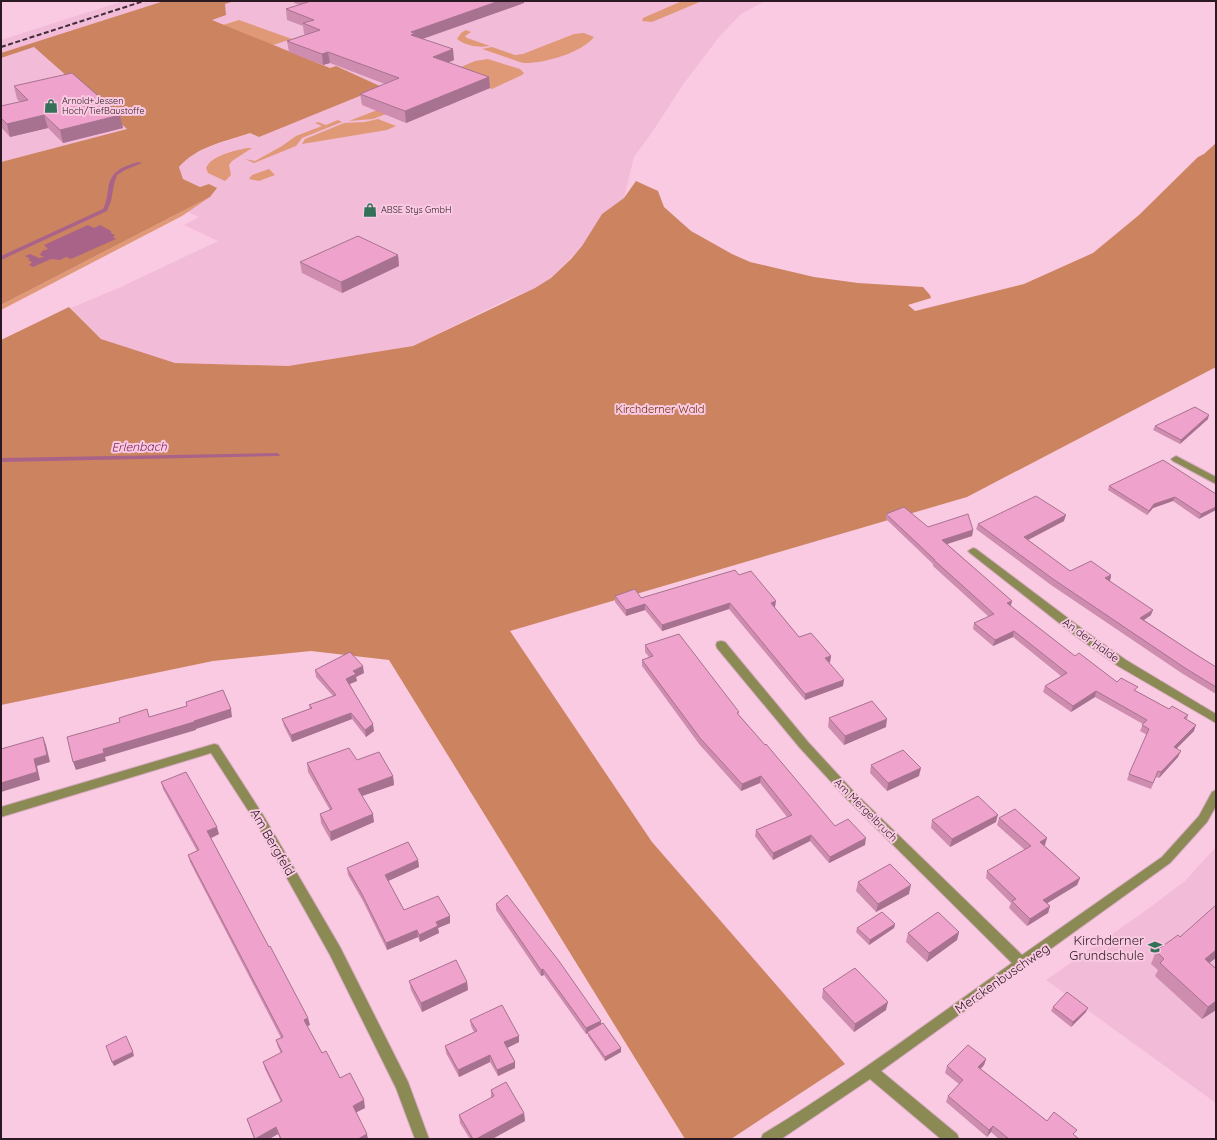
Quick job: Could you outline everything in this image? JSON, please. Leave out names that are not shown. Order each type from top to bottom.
[{"type":"street","points":[[1176,459],[1216,482]]},
{"type":"street","name":"An der Halde","points":[[973,551],[1081,634],[1122,663],[1216,719]]},
{"type":"street","name":"Am Mergelbruch","points":[[721,645],[804,745],[851,796],[1022,964]]},
{"type":"street","name":"Am Bergfeld","points":[[1,812],[214,748],[259,818],[335,951],[403,1087],[422,1139]]},
{"type":"street","name":"Merckenbuschweg","points":[[768,1139],[796,1122],[870,1071],[1166,860],[1203,819],[1216,795]]},
{"type":"street","points":[[870,1071],[952,1139]]},
{"type":"shaded area","points":[[123,1],[164,1],[1,53],[1,40]]},
{"type":"shaded area","points":[[211,1],[765,1],[741,14],[719,37],[682,86],[634,157],[624,198],[602,214],[582,246],[551,278],[535,288],[504,301],[413,346],[288,366],[172,363],[101,339],[71,308],[123,286],[218,241],[184,225],[199,217],[184,210],[210,197],[209,184],[200,187],[183,179],[179,167],[187,158],[209,147],[250,133],[259,137],[382,87],[336,66],[330,68],[211,20]]},
{"type":"shaded area","points":[[682,1],[702,1],[652,22],[642,21],[643,18]]},
{"type":"shaded area","points":[[239,20],[292,39],[273,45],[223,25]]},
{"type":"shaded area","points":[[466,30],[471,32],[465,36],[467,38],[490,46],[473,46],[457,39],[461,33]]},
{"type":"shaded area","points":[[584,33],[594,37],[581,48],[571,53],[540,62],[523,63],[482,49],[492,47],[515,55],[523,54],[574,34]]},
{"type":"shaded area","name":"Arnold+Jessen Hoch/TiefBaustoffe","points":[[34,47],[127,129],[1,162],[1,58]]},
{"type":"shaded area","points":[[488,59],[520,69],[524,73],[492,89],[449,72],[475,61]]},
{"type":"shaded area","points":[[395,103],[412,104],[373,119],[349,121]]},
{"type":"shaded area","points":[[378,119],[396,126],[387,130],[302,144],[305,139],[344,123],[365,122]]},
{"type":"shaded area","points":[[338,120],[342,122],[302,138],[296,146],[254,163],[245,159],[255,161],[282,146],[296,136],[322,126],[315,123],[318,122],[326,125]]},
{"type":"shaded area","points":[[252,148],[232,161],[229,165],[231,175],[225,181],[208,173],[206,168],[213,160],[224,154]]},
{"type":"shaded area","points":[[269,169],[275,175],[259,181],[249,179],[252,175]]},
{"type":"shaded area","points":[[210,197],[182,216],[1,310],[1,305]]},
{"type":"shaded area","points":[[88,225],[94,228],[100,225],[111,231],[111,233],[115,235],[113,237],[116,239],[71,259],[66,257],[60,260],[51,259],[33,267],[29,265],[32,262],[25,256],[30,254],[39,258],[44,257],[40,255],[42,251],[48,249],[44,245]]},
{"type":"shaded area","name":"Kirchderner Grundschule","points":[[1216,847],[1216,1103],[1046,980],[1141,914],[1185,881]]},
{"type":"green space","points":[[164,1],[234,1],[225,4],[226,15],[212,20],[330,68],[336,66],[382,87],[259,137],[250,133],[221,142],[194,154],[179,167],[183,179],[200,187],[209,184],[217,188],[210,197],[1,305],[1,162],[127,129],[34,47],[1,58],[1,53]]},
{"type":"green space","name":"Kirchderner Wald","points":[[1216,143],[1216,367],[967,497],[510,631],[652,842],[845,1064],[731,1139],[685,1139],[389,660],[311,651],[213,661],[1,705],[1,340],[69,307],[101,339],[175,363],[288,366],[413,346],[535,288],[551,278],[582,246],[602,214],[624,198],[636,181],[658,191],[664,207],[691,231],[732,254],[750,262],[814,277],[858,283],[923,287],[931,298],[908,305],[915,311],[1024,284],[1093,253],[1139,215],[1198,157],[1204,154]]},
{"type":"building","points":[[311,1],[499,1],[411,32],[415,33],[411,35],[453,49],[433,57],[489,77],[405,111],[360,94],[399,78],[328,52],[322,54],[287,41],[320,30],[303,23],[314,20],[286,9]]},
{"type":"building","points":[[72,73],[120,115],[60,130],[44,115],[7,124],[1,118],[1,106],[28,100],[14,86]]},
{"type":"building","points":[[358,236],[398,255],[341,282],[300,262]]},
{"type":"building","points":[[1195,407],[1209,415],[1181,440],[1155,426]]},
{"type":"building","points":[[1163,460],[1216,494],[1216,507],[1201,514],[1175,497],[1154,504],[1149,511],[1109,486]]},
{"type":"building","points":[[1036,496],[1066,515],[1024,537],[1070,571],[1091,561],[1111,575],[1105,578],[1153,610],[1140,618],[1216,667],[1216,687],[1185,668],[1053,579],[978,524]]},
{"type":"building","points":[[904,507],[928,527],[968,514],[973,530],[942,540],[1012,601],[1007,603],[1075,656],[1079,653],[1117,682],[1121,678],[1138,687],[1134,690],[1169,709],[1172,706],[1188,715],[1184,718],[1196,725],[1174,747],[1181,751],[1161,772],[1158,771],[1153,783],[1129,774],[1149,729],[1142,725],[1147,720],[1096,691],[1073,706],[1045,686],[1067,673],[1014,631],[995,640],[974,623],[994,614],[886,514]]},
{"type":"building","points":[[735,570],[739,575],[751,571],[776,601],[771,603],[799,637],[811,633],[831,656],[825,658],[844,680],[805,694],[730,603],[662,625],[645,604],[626,610],[615,596],[635,589],[641,598]]},
{"type":"building","points":[[679,634],[739,712],[737,713],[765,745],[766,744],[835,826],[848,819],[866,838],[830,857],[811,835],[773,853],[756,830],[792,815],[761,776],[742,784],[700,738],[642,660],[653,656],[645,645]]},
{"type":"building","points":[[350,652],[363,666],[353,671],[356,674],[346,679],[373,724],[365,730],[351,713],[291,735],[282,719],[312,708],[309,705],[336,695],[315,670]]},
{"type":"building","points":[[223,690],[231,709],[194,722],[103,749],[104,753],[73,762],[67,737],[120,722],[119,718],[147,709],[149,717],[187,706],[186,702]]},
{"type":"building","points":[[872,701],[887,719],[845,736],[829,718]]},
{"type":"building","points":[[43,737],[47,755],[34,759],[37,772],[1,783],[1,749]]},
{"type":"building","points":[[349,748],[357,760],[379,752],[393,776],[358,789],[373,814],[330,832],[320,814],[332,809],[307,763]]},
{"type":"building","points":[[903,750],[921,768],[888,783],[871,765]]},
{"type":"building","points":[[186,772],[217,827],[207,831],[308,1018],[304,1020],[322,1053],[326,1051],[340,1078],[350,1073],[364,1100],[353,1106],[367,1134],[358,1139],[281,1139],[276,1127],[255,1139],[247,1119],[282,1101],[263,1062],[282,1052],[276,1040],[283,1037],[188,855],[199,850],[161,782]]},
{"type":"building","points":[[978,796],[998,815],[952,839],[932,820]]},
{"type":"building","points":[[1015,809],[1047,838],[1040,842],[1080,878],[1043,900],[1050,906],[1030,919],[1012,901],[1016,899],[987,871],[1031,846],[999,818]]},
{"type":"building","points":[[408,842],[418,860],[385,875],[404,910],[438,896],[450,916],[436,922],[438,926],[419,935],[417,930],[386,943],[362,894],[347,868]]},
{"type":"building","points":[[890,864],[911,885],[878,904],[858,882]]},
{"type":"building","points":[[507,895],[559,961],[601,1021],[586,1028],[543,969],[541,970],[496,904]]},
{"type":"building","points":[[1216,905],[1216,950],[1205,959],[1216,969],[1216,1001],[1208,1007],[1160,963],[1164,959],[1156,951],[1178,935],[1180,937]]},
{"type":"building","points":[[882,912],[895,924],[870,940],[857,928]]},
{"type":"building","points":[[938,912],[959,932],[929,953],[908,933]]},
{"type":"building","points":[[456,960],[467,982],[421,1003],[409,981]]},
{"type":"building","points":[[855,968],[888,1002],[855,1024],[823,989]]},
{"type":"building","points":[[1067,992],[1088,1008],[1073,1022],[1053,1007]]},
{"type":"building","points":[[502,1005],[519,1036],[504,1042],[515,1062],[497,1070],[490,1055],[458,1070],[445,1046],[477,1031],[470,1020]]},
{"type":"building","points":[[603,1023],[621,1048],[605,1057],[587,1032]]},
{"type":"building","points":[[126,1036],[133,1052],[112,1062],[106,1046]]},
{"type":"building","points":[[968,1045],[986,1059],[978,1067],[1047,1121],[1054,1112],[1077,1130],[1073,1134],[1079,1139],[1009,1139],[993,1126],[989,1130],[948,1096],[963,1080],[947,1066]]},
{"type":"building","points":[[506,1082],[524,1113],[476,1139],[473,1139],[459,1115],[494,1096],[491,1090]]},
{"type":"waterway","points":[[1,258],[105,210],[109,201],[111,184],[116,174],[123,169],[140,163]]},
{"type":"waterway","name":"Erlenbach","points":[[1,460],[277,455]]},
{"type":"railway","points":[[1,47],[144,1]]},
{"type":"place","name":"Arnold+Jessen Hoch/TiefBaustoffe","points":[[51,106]]},
{"type":"place","name":"ABSE Stys GmbH","points":[[370,210]]},
{"type":"place","name":"Kirchderner Grundschule","points":[[1155,947]]}]
